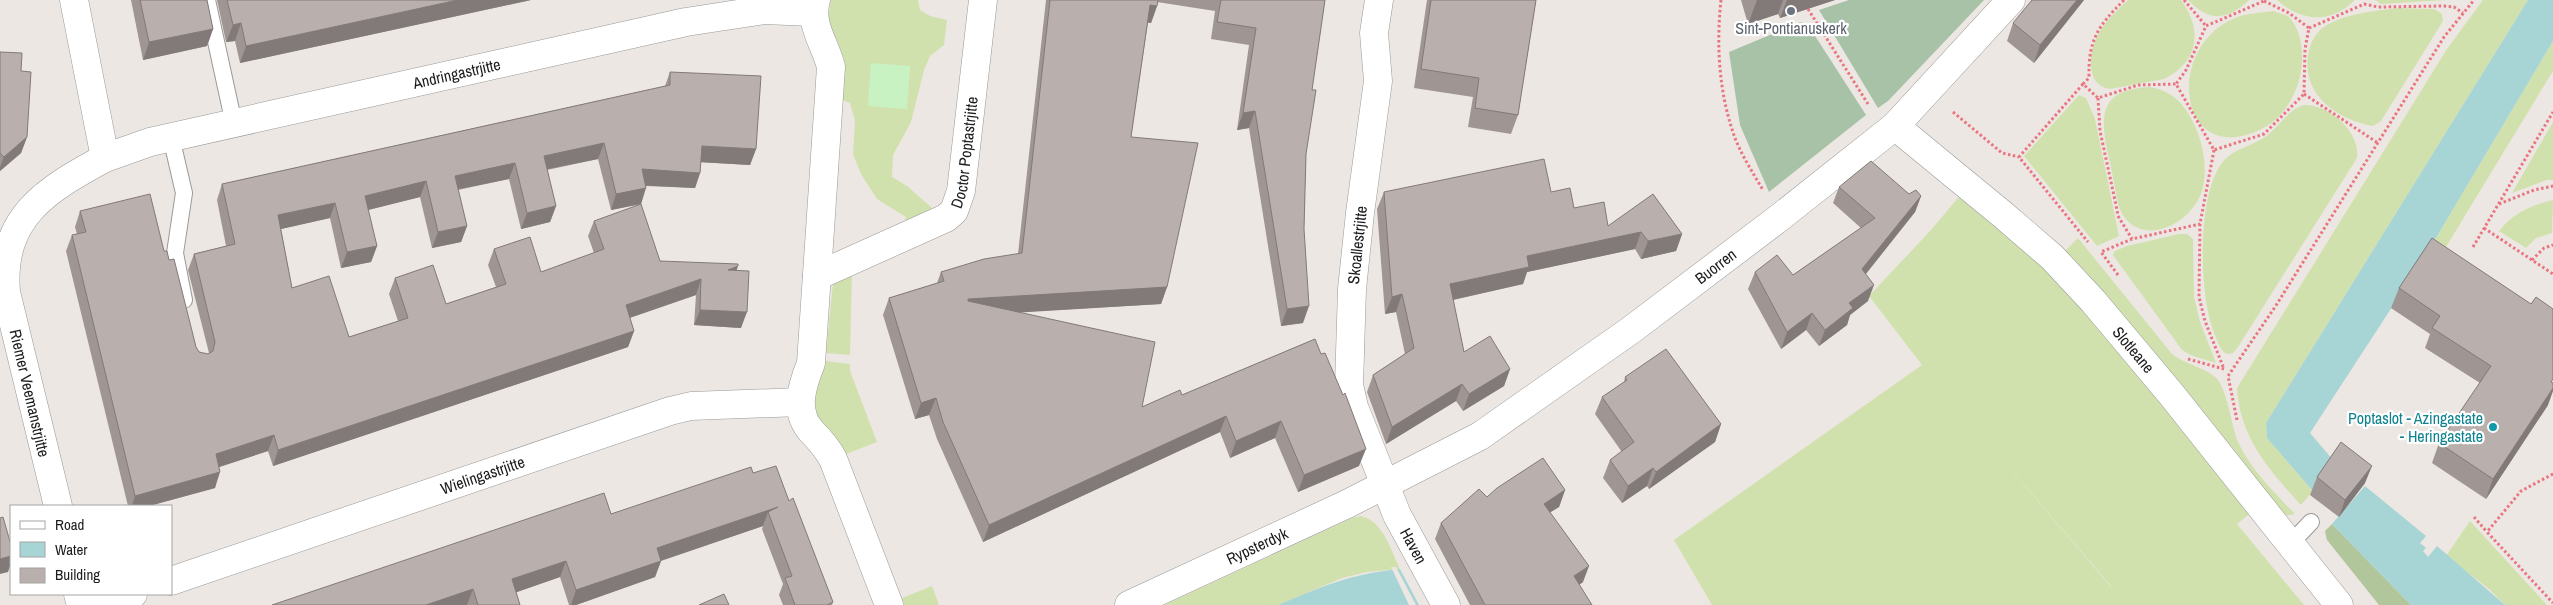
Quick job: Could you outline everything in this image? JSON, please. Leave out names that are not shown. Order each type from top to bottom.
[{"type":"street","points":[[74,0],[105,158]]},
{"type":"street","name":"Doctor Poptastrjitte","points":[[817,276],[946,218],[954,211],[961,190],[983,0]]},
{"type":"street","name":"Skoallestrjitte","points":[[1379,0],[1374,33],[1378,81],[1353,279],[1349,385],[1354,407],[1384,485]]},
{"type":"street","name":"Buorren","points":[[1384,485],[1480,436],[1631,330],[1779,218],[1895,126],[2011,0]]},
{"type":"street","points":[[814,6],[817,33],[826,49],[830,67],[811,363],[801,390],[800,402],[804,418],[811,431],[824,442],[833,459],[889,605]]},
{"type":"street","name":"Andringastrjitte","points":[[105,158],[150,142],[171,137],[686,22],[764,10],[814,6]]},
{"type":"street","name":"Slotleane","points":[[1895,126],[2002,214],[2058,264],[2171,394],[2339,605]]},
{"type":"street","name":"Riemer Veemanstrjitte","points":[[58,505],[6,292],[6,254],[13,232],[25,213],[76,174],[105,158]]},
{"type":"street","name":"Wielingastrjitte","points":[[172,581],[670,411],[691,406],[800,402]]},
{"type":"street","name":"Rypsterdyk","points":[[1129,605],[1384,485]]},
{"type":"street","name":"Haven","points":[[1384,485],[1397,515],[1446,605]]},
{"type":"street","points":[[99,605],[130,595]]},
{"type":"lane","points":[[207,0],[234,124]]},
{"type":"lane","points":[[171,137],[184,193],[175,253],[188,315]]},
{"type":"lane","points":[[2291,543],[2311,522]]},
{"type":"path","points":[[1721,0],[1718,29],[1720,65],[1730,119],[1736,138],[1779,218]]},
{"type":"path","points":[[2019,158],[2089,78],[2088,56],[2095,34],[2124,0]]},
{"type":"path","points":[[2184,0],[2206,26]]},
{"type":"path","points":[[2238,426],[2228,376],[2275,307],[2444,37],[2474,0]]},
{"type":"path","points":[[2176,84],[2186,70],[2206,26],[2264,1],[2289,13],[2309,28]]},
{"type":"path","points":[[2309,28],[2364,2],[2378,7],[2454,7],[2463,12]]},
{"type":"path","points":[[1808,9],[1872,110],[1895,126]]},
{"type":"path","points":[[2214,150],[2264,134],[2304,94],[2305,49],[2309,28]]},
{"type":"path","points":[[2083,84],[2098,98],[2100,131],[2117,211],[2132,239]]},
{"type":"path","points":[[2098,98],[2138,85],[2176,84]]},
{"type":"path","points":[[2176,84],[2214,150],[2200,224],[2199,297],[2205,321],[2224,369],[2186,358]]},
{"type":"path","points":[[1929,91],[2002,153],[2019,158],[2091,246]]},
{"type":"path","points":[[2304,94],[2378,143]]},
{"type":"path","points":[[2473,247],[2553,112]]},
{"type":"path","points":[[2498,205],[2525,193],[2553,186]]},
{"type":"path","points":[[2118,276],[2099,253],[2132,239],[2200,224]]},
{"type":"path","points":[[2484,228],[2553,274]]},
{"type":"path","points":[[2532,260],[2544,248],[2553,245]]},
{"type":"path","points":[[2487,532],[2521,490],[2553,474]]},
{"type":"path","points":[[2474,517],[2553,603]]},
{"type":"green space","points":[[831,0],[918,0],[920,10],[930,16],[947,20],[944,45],[930,56],[924,70],[911,122],[893,155],[892,177],[907,186],[932,208],[904,226],[906,217],[877,199],[861,174],[853,154],[855,121],[850,103],[842,100],[844,59],[828,19]]},
{"type":"green space","points":[[1849,0],[1984,0],[1888,101],[1878,108],[1819,10]]},
{"type":"green space","points":[[2128,0],[2181,0],[2193,23],[2194,44],[2185,64],[2164,79],[2110,89],[2096,81],[2092,74],[2091,57],[2099,33],[2112,15]]},
{"type":"green space","points":[[2188,0],[2249,0],[2233,12],[2218,16],[2203,12]]},
{"type":"green space","points":[[2277,0],[2355,0],[2346,8],[2336,13],[2316,17],[2296,13]]},
{"type":"green space","points":[[2375,0],[2446,0],[2381,4]]},
{"type":"green space","points":[[2483,0],[2528,0],[2266,423],[2267,438],[2313,491],[2301,505],[2267,466],[2250,438],[2239,406],[2237,388],[2447,49]]},
{"type":"green space","points":[[2398,8],[2434,9],[2442,14],[2443,21],[2381,121],[2373,126],[2347,118],[2325,103],[2311,83],[2308,70],[2308,56],[2311,44],[2315,36],[2324,27],[2333,22],[2360,13]]},
{"type":"green space","points":[[2273,11],[2288,16],[2297,30],[2302,48],[2302,66],[2292,99],[2283,112],[2265,128],[2230,137],[2210,132],[2197,118],[2190,98],[2190,76],[2197,53],[2212,33],[2235,18]]},
{"type":"green space","points":[[1801,22],[1808,25],[1866,115],[1769,192],[1740,125],[1729,52]]},
{"type":"green space","points":[[2553,41],[2553,71],[2435,265],[2424,258]]},
{"type":"green space","points":[[871,63],[910,66],[907,109],[868,106]]},
{"type":"green space","points":[[2149,87],[2163,91],[2180,102],[2196,127],[2205,170],[2203,187],[2197,201],[2188,213],[2163,229],[2150,230],[2137,228],[2126,219],[2118,204],[2104,127],[2107,107],[2112,99],[2121,93],[2133,89]]},
{"type":"green space","points":[[2079,95],[2086,98],[2095,119],[2119,236],[2097,246],[2024,156]]},
{"type":"green space","points":[[2305,105],[2315,106],[2324,110],[2342,122],[2354,139],[2357,158],[2238,347],[2233,353],[2227,354],[2223,351],[2215,335],[2206,299],[2203,254],[2206,209],[2210,189],[2216,173],[2227,157],[2263,138],[2291,112]]},
{"type":"green space","points":[[2553,122],[2553,180],[2547,180],[2512,193]]},
{"type":"green space","points":[[1962,193],[2065,281],[2253,511],[2237,524],[2304,605],[1712,605],[1674,540],[1922,365],[1869,296],[1931,230]],"holes":[[[1980,433],[2111,586],[2111,587]]]},
{"type":"green space","points":[[2553,200],[2552,233],[2536,238],[2526,248],[2499,231],[2516,215],[2537,204]]},
{"type":"green space","points":[[2179,234],[2187,234],[2193,239],[2194,297],[2200,322],[2216,363],[2193,356],[2182,350],[2113,255],[2115,251],[2127,246]]},
{"type":"green space","points":[[2078,238],[2172,354],[2209,372],[2218,380],[2243,452],[2264,480],[2295,514],[2283,516],[2060,256]]},
{"type":"green space","points":[[852,271],[850,355],[826,353],[833,283]]},
{"type":"green space","points":[[826,361],[850,364],[850,371],[877,442],[846,454],[821,421],[814,406],[814,398]]},
{"type":"green space","points":[[1361,516],[1369,519],[1381,530],[1390,545],[1400,569],[1367,572],[1342,578],[1278,605],[1164,605],[1352,518]]},
{"type":"green space","points":[[2470,521],[2547,605],[2505,605],[2489,589],[2446,556]]},
{"type":"green space","points":[[2332,524],[2411,605],[2379,605],[2327,540],[2325,531]]},
{"type":"green space","points":[[932,586],[939,605],[904,605],[902,598]]},
{"type":"water","points":[[2528,0],[2553,0],[2553,41],[2424,258],[2310,433],[2333,460],[2313,491],[2267,438],[2266,423]]},
{"type":"water","points":[[2365,486],[2426,536],[2420,543],[2426,548],[2423,551],[2428,557],[2437,546],[2505,605],[2411,605],[2332,524]]},
{"type":"water","points":[[1400,569],[1419,605],[1278,605],[1338,582],[1367,574]]},
{"type":"pier","points":[[1391,567],[1396,567],[1416,605],[1409,605]]},
{"type":"building","points":[[140,0],[207,0],[213,29],[149,42]]},
{"type":"building","points":[[227,0],[458,0],[246,46],[241,23],[233,25]]},
{"type":"building","points":[[1050,0],[1158,0],[1157,6],[1150,5],[1131,137],[1198,143],[1167,287],[968,299],[968,301],[1155,342],[1142,407],[1180,390],[1182,395],[1315,339],[1321,354],[1325,353],[1343,395],[1345,393],[1366,449],[1304,475],[1281,421],[1236,441],[1226,416],[989,525],[943,422],[936,398],[921,403],[889,298],[944,281],[941,272],[984,259],[1022,253]]},
{"type":"building","points":[[1221,0],[1325,0],[1312,90],[1316,90],[1306,154],[1304,229],[1309,306],[1287,309],[1255,111],[1243,113],[1256,28],[1217,22]]},
{"type":"building","points":[[1431,0],[1536,0],[1518,115],[1475,108],[1479,78],[1421,69]]},
{"type":"building","points":[[2032,0],[2077,0],[2040,45],[2013,23]]},
{"type":"building","points":[[0,52],[22,53],[21,71],[31,72],[27,137],[4,157],[0,153]]},
{"type":"building","points":[[670,72],[761,76],[756,149],[702,146],[700,173],[642,169],[646,188],[616,194],[604,143],[544,156],[556,206],[527,213],[515,163],[455,176],[467,226],[438,232],[426,181],[365,196],[377,246],[347,252],[335,203],[278,215],[292,288],[329,276],[349,337],[408,318],[395,278],[433,265],[446,304],[506,284],[494,249],[530,237],[541,272],[604,249],[594,221],[641,204],[660,261],[738,264],[738,266],[728,270],[749,271],[747,312],[700,310],[701,279],[626,305],[634,331],[278,450],[274,435],[216,454],[220,472],[135,496],[72,235],[86,232],[80,211],[150,194],[164,251],[167,251],[169,260],[174,259],[196,347],[199,352],[208,354],[213,351],[215,342],[194,254],[235,244],[222,184],[670,85]]},
{"type":"building","points":[[1544,159],[1551,192],[1570,188],[1574,208],[1604,202],[1608,226],[1653,194],[1682,234],[1648,241],[1641,232],[1527,256],[1529,267],[1450,284],[1464,352],[1490,336],[1510,369],[1469,394],[1462,384],[1392,427],[1373,375],[1414,348],[1402,294],[1392,297],[1384,192]]},
{"type":"building","points":[[1871,161],[1909,194],[1916,190],[1921,196],[1862,269],[1874,285],[1849,303],[1853,308],[1825,330],[1812,313],[1787,332],[1755,272],[1777,255],[1793,275],[1875,218],[1839,187]]},
{"type":"building","points":[[2432,238],[2531,304],[2536,297],[2553,309],[2553,379],[2551,382],[2553,383],[2553,388],[2493,479],[2439,443],[2491,366],[2432,328],[2440,316],[2399,288]]},
{"type":"building","points":[[1666,349],[1721,424],[1656,472],[1653,468],[1628,486],[1610,460],[1634,442],[1602,397],[1627,380],[1625,377]]},
{"type":"building","points":[[2341,442],[2372,466],[2345,500],[2317,477]]},
{"type":"building","points":[[1543,458],[1565,490],[1544,504],[1589,566],[1574,576],[1592,605],[1485,605],[1441,523],[1479,489],[1487,497],[1497,488]]},
{"type":"building","points":[[776,466],[789,501],[793,498],[833,602],[827,605],[795,605],[785,578],[792,576],[768,512],[778,507],[657,548],[661,561],[576,590],[566,561],[512,579],[520,605],[478,605],[473,589],[426,605],[272,605],[604,493],[611,514],[751,467],[753,473]]},
{"type":"building","points":[[3,517],[10,542],[10,556],[0,559],[0,518]]},
{"type":"building","points":[[724,594],[729,605],[699,605]]},
{"type":"place","name":"Sint-Pontianuskerk","points":[[1791,11]]},
{"type":"place","name":"Poptaslot - Azingastate - Heringastate","points":[[2493,427]]}]
